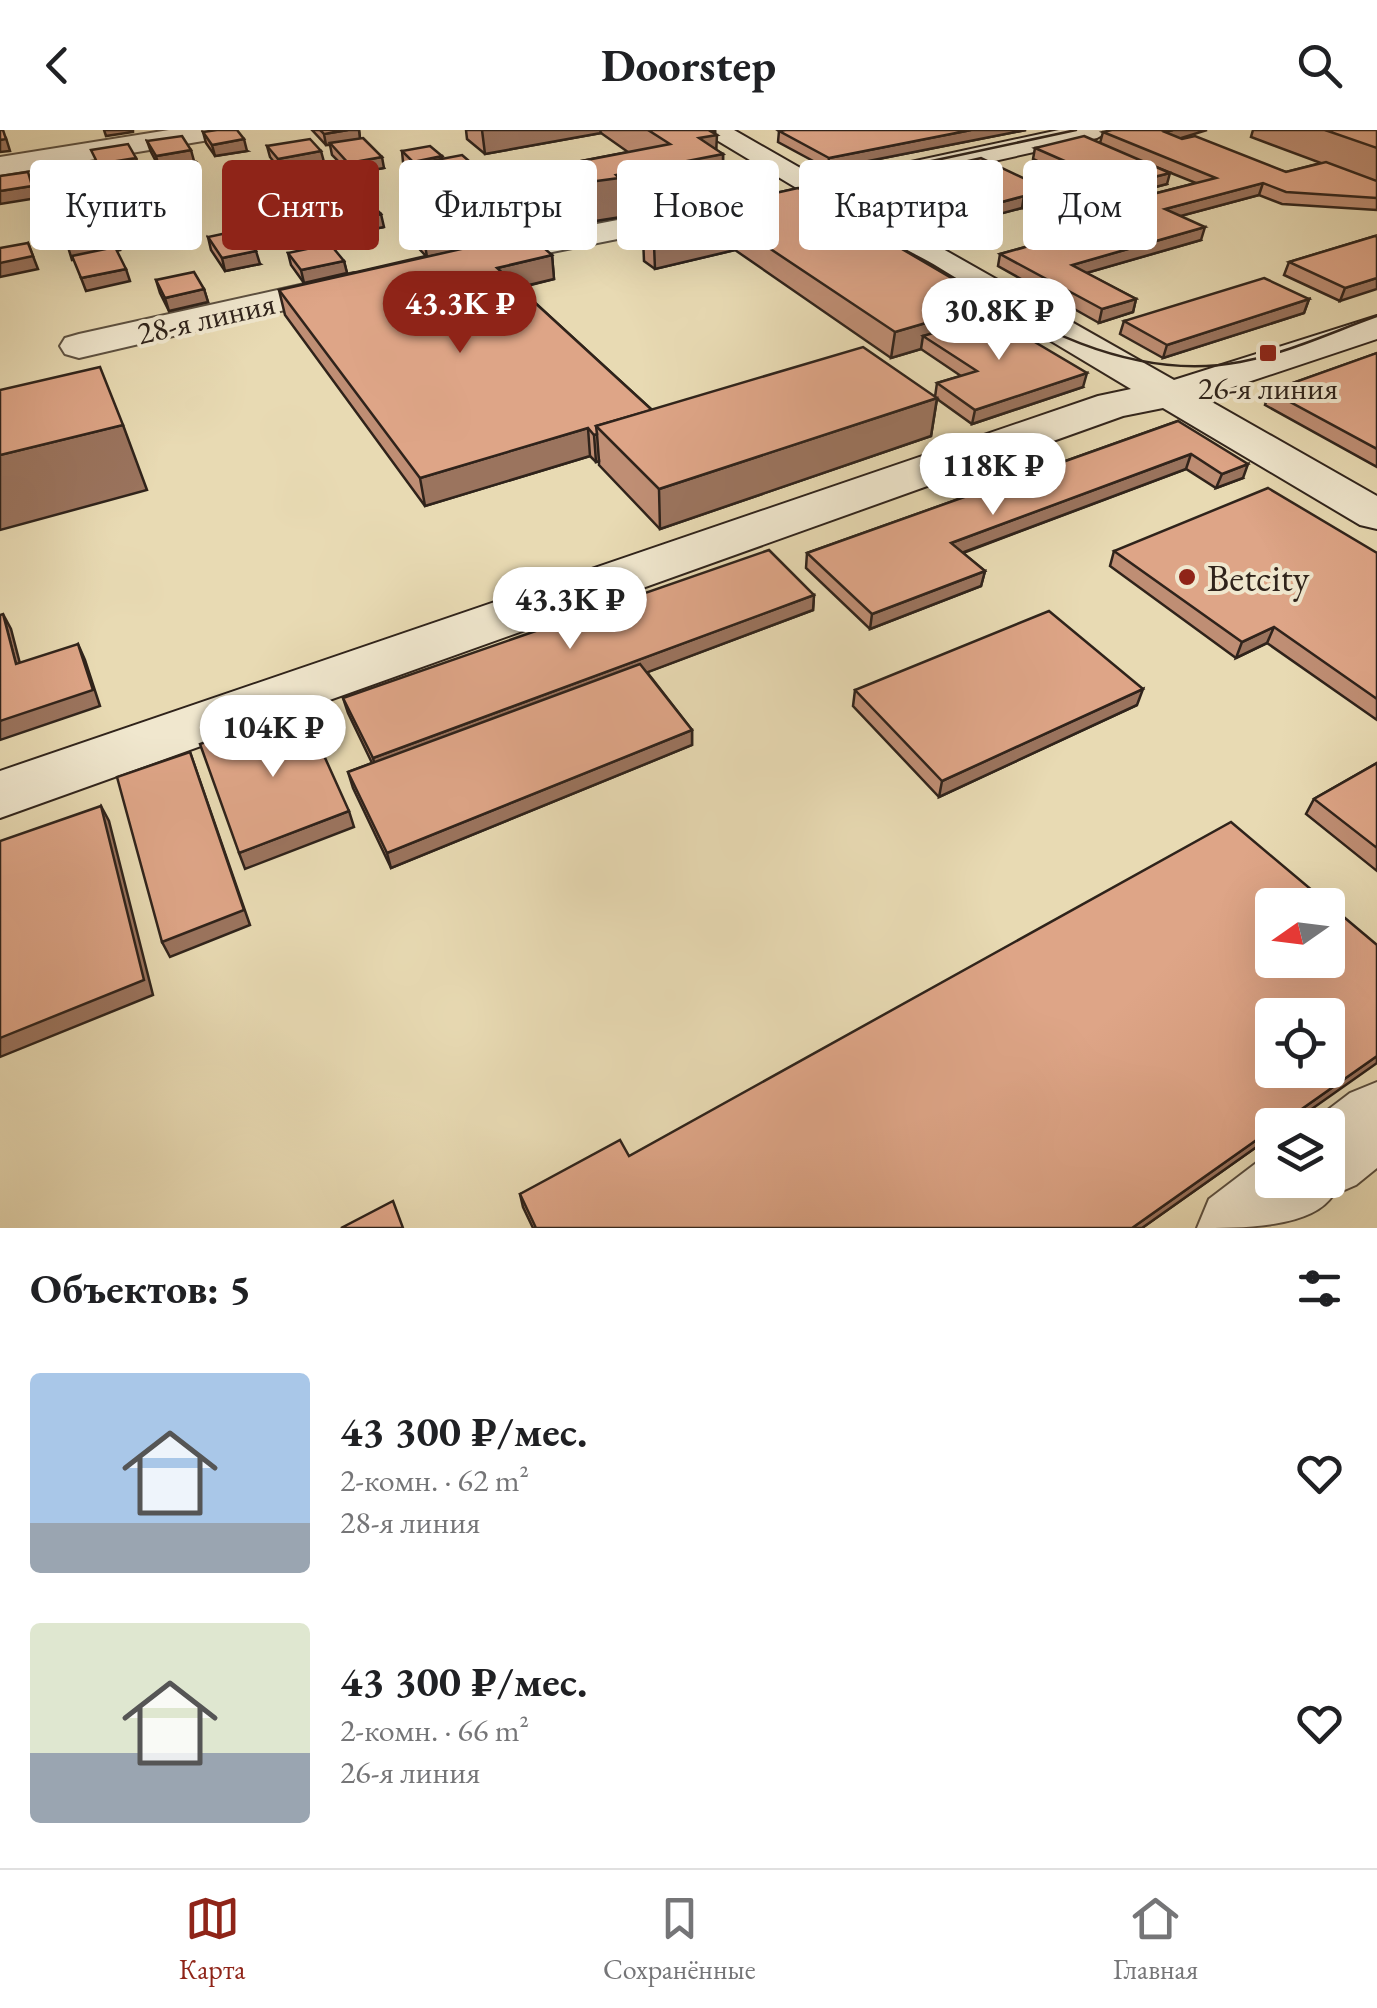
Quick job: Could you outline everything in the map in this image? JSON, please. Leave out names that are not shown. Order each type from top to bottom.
[{"type":"street","points":[[0,166],[220,130]]},
{"type":"street","points":[[714,130],[799,180]]},
{"type":"street","points":[[960,160],[1097,130]]},
{"type":"street","points":[[433,267],[799,195]]},
{"type":"street","points":[[921,250],[1377,516]]},
{"type":"street","name":"28-я линия","points":[[79,346],[396,275]]},
{"type":"street","points":[[0,796],[1113,404],[1171,394],[1377,328]]},
{"type":"street","points":[[1345,1144],[1377,1119]]},
{"type":"street","points":[[1238,1228],[1276,1198]]},
{"type":"building","points":[[237,130],[244,139],[212,145],[203,132]]},
{"type":"building","points":[[648,130],[714,130],[710,131],[717,135],[699,138],[723,154],[692,160],[617,160],[617,178],[597,181],[597,160],[587,160],[670,144]]},
{"type":"building","points":[[971,130],[829,158],[779,131]]},
{"type":"building","points":[[1173,130],[1165,132],[1182,139],[1195,136],[1286,172],[1326,162],[1377,181],[1377,198],[1286,192],[1263,183],[1165,209],[1205,227],[1157,241],[1157,193],[1216,178],[1103,132]]},
{"type":"building","points":[[1325,130],[1377,130],[1377,148]]},
{"type":"building","points":[[182,136],[191,150],[156,156],[147,141]]},
{"type":"building","points":[[1084,136],[1140,160],[1062,160],[1035,148]]},
{"type":"building","points":[[363,138],[382,157],[345,160],[330,143]]},
{"type":"building","points":[[310,139],[321,151],[278,159],[267,146]]},
{"type":"building","points":[[128,144],[136,158],[96,160],[91,150]]},
{"type":"building","points":[[430,146],[442,156],[411,160],[402,151]]},
{"type":"building","points":[[462,155],[468,160],[436,160]]},
{"type":"building","points":[[1003,169],[1023,178],[1023,196],[1003,202]]},
{"type":"building","points":[[28,172],[30,186],[0,191],[0,176]]},
{"type":"building","points":[[799,189],[799,250],[904,250],[994,303],[895,332],[772,250],[779,250],[779,192]]},
{"type":"building","points":[[222,234],[222,250],[256,251],[222,258],[208,237]]},
{"type":"building","points":[[1375,236],[1377,278],[1345,288],[1289,262]]},
{"type":"building","points":[[28,243],[33,256],[0,263],[0,248]]},
{"type":"building","points":[[1023,248],[1124,250],[1072,265],[1136,299],[1102,309],[1000,254]]},
{"type":"building","points":[[116,250],[126,269],[81,278],[72,256]]},
{"type":"building","points":[[335,250],[344,261],[301,270],[288,253]]},
{"type":"building","points":[[457,250],[546,250],[552,255],[497,268],[652,410],[596,426],[594,435],[588,428],[420,478],[279,290]]},
{"type":"building","points":[[194,272],[204,289],[165,298],[156,280]]},
{"type":"building","points":[[1264,278],[1309,299],[1167,345],[1124,321]]},
{"type":"building","points":[[991,316],[1087,373],[975,410],[937,383],[977,371],[923,336]]},
{"type":"building","points":[[863,347],[937,398],[659,489],[596,426]]},
{"type":"building","points":[[1377,353],[1377,449],[1270,391]]},
{"type":"building","points":[[100,367],[123,425],[0,455],[0,390]]},
{"type":"building","points":[[1178,421],[1248,464],[1222,474],[1191,454],[951,543],[985,571],[872,614],[807,553]]},
{"type":"building","points":[[1268,488],[1377,553],[1377,699],[1274,627],[1242,642],[1114,551]]},
{"type":"building","points":[[769,550],[814,595],[373,758],[343,698]]},
{"type":"building","points":[[1049,611],[1143,689],[942,781],[855,690]]},
{"type":"building","points":[[3,614],[16,664],[78,644],[93,690],[0,721]]},
{"type":"building","points":[[640,664],[692,730],[387,853],[348,772]]},
{"type":"building","points":[[303,709],[349,811],[239,853],[200,744]]},
{"type":"building","points":[[190,752],[244,910],[162,942],[117,777]]},
{"type":"building","points":[[1377,763],[1377,848],[1314,799]]},
{"type":"building","points":[[101,806],[144,980],[0,1038],[0,841]]},
{"type":"building","points":[[1231,822],[1309,888],[1255,888],[1255,978],[1345,978],[1345,918],[1377,945],[1377,1056],[1345,1079],[1345,998],[1255,998],[1255,1088],[1332,1088],[1303,1108],[1255,1108],[1255,1141],[1132,1228],[536,1228],[520,1194],[620,1140],[629,1156]]},
{"type":"building","points":[[393,1201],[403,1228],[341,1228]]},
{"type":"tram line","points":[[1076,130],[866,175],[847,184],[847,200],[862,222],[899,247],[1043,327],[1119,356],[1158,364],[1240,362],[1293,348],[1377,316]]},
{"type":"place","name":"26-я линия","points":[[1268,353]]},
{"type":"place","name":"Betcity","points":[[1187,577]]}]
